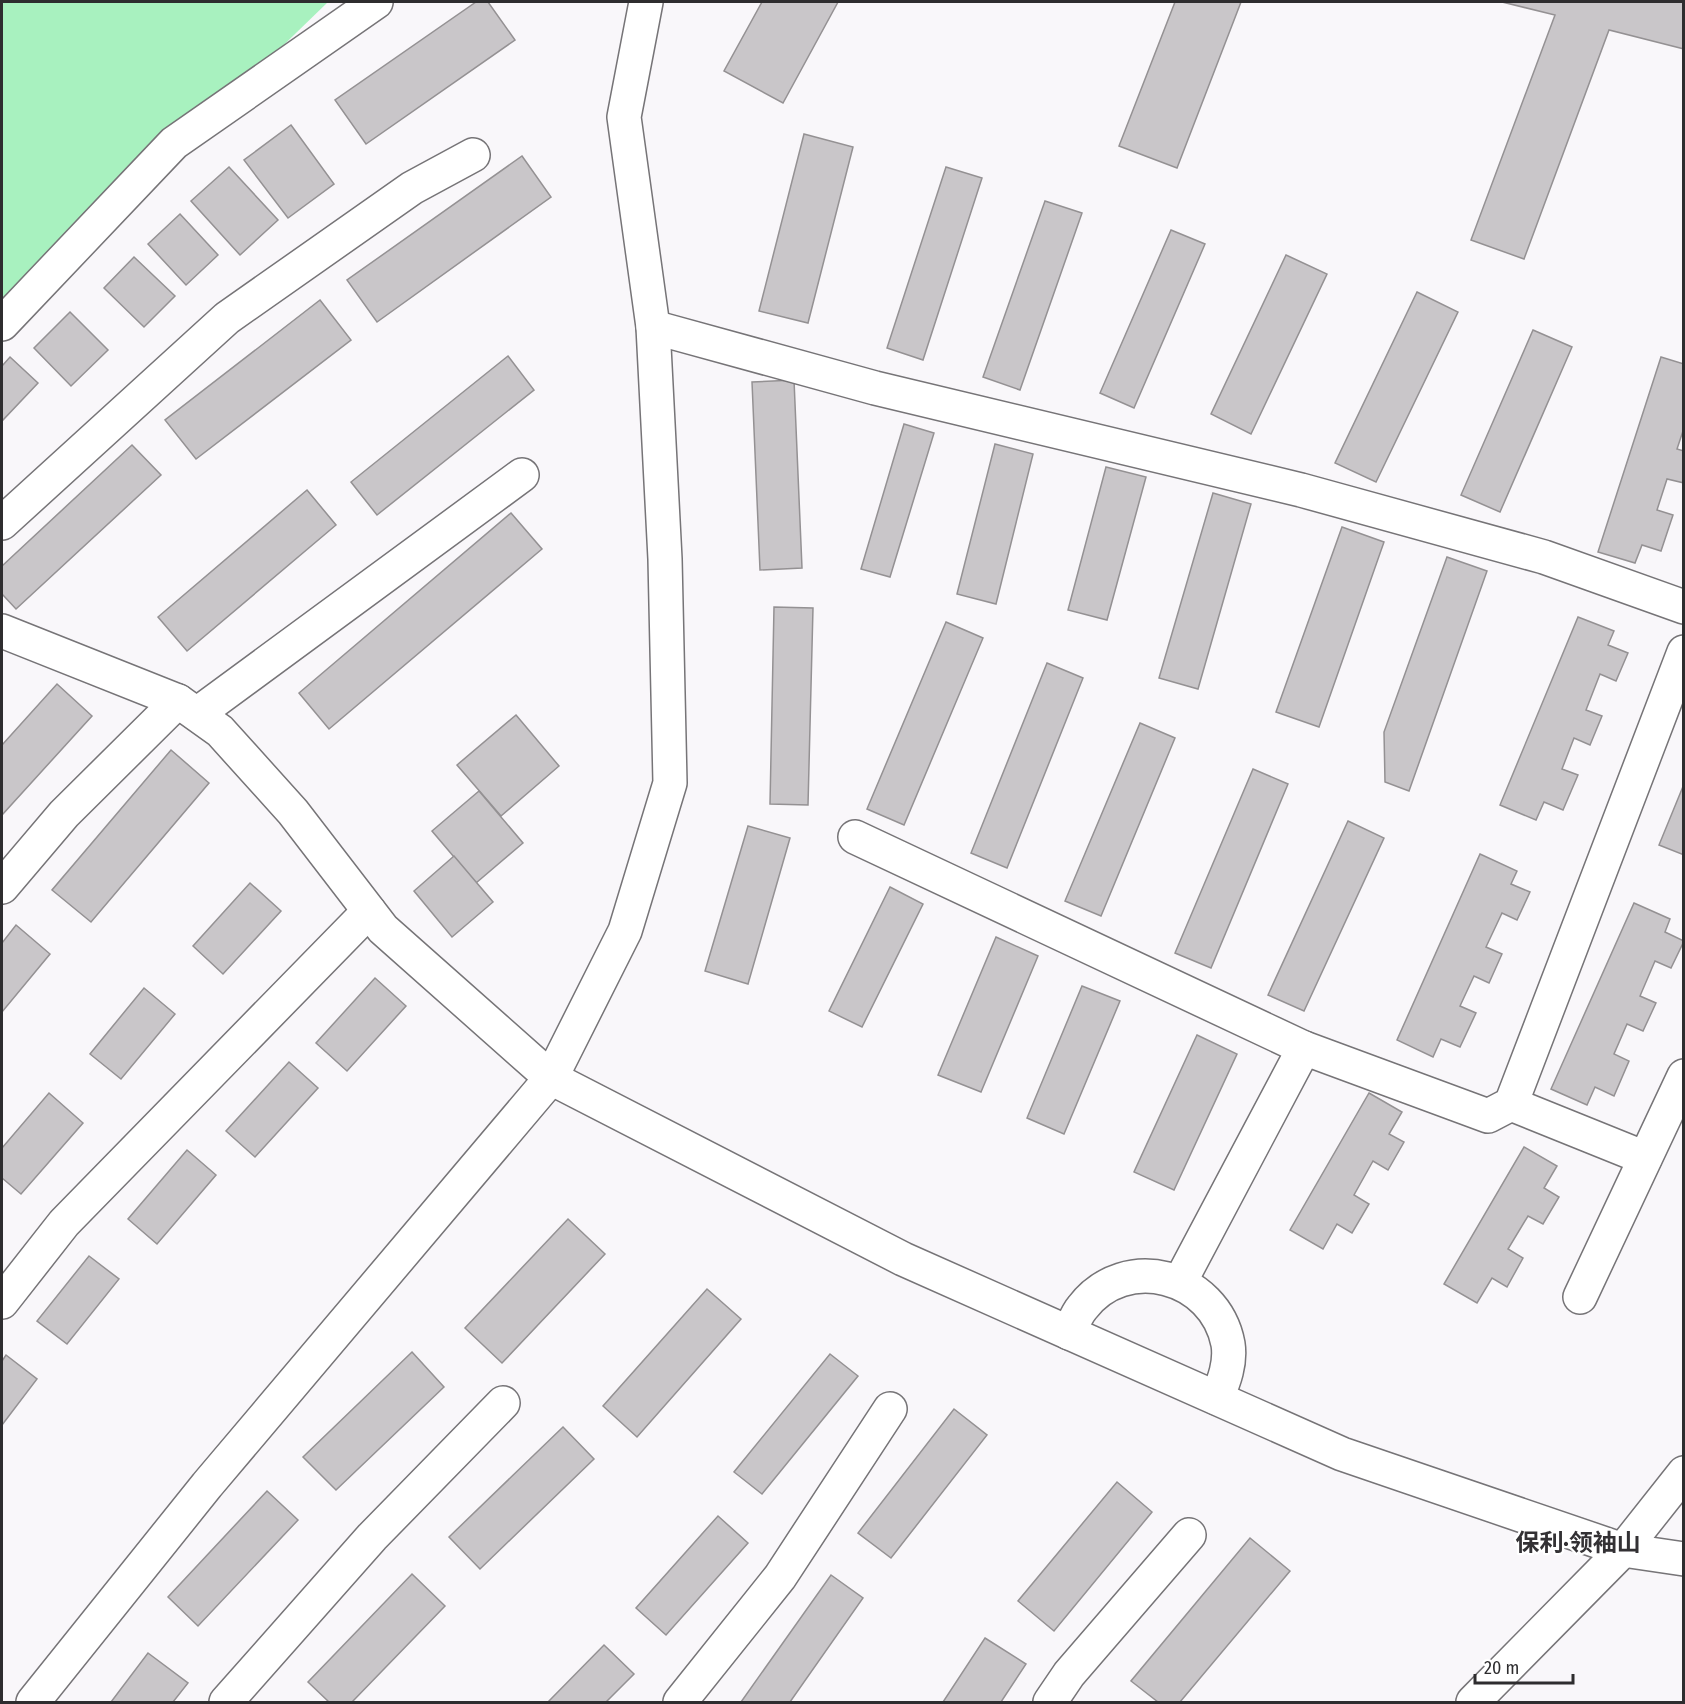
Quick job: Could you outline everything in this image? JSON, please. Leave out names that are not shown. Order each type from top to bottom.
[{"type":"street","points":[[2,324],[174,143],[376,2]]},
{"type":"street","points":[[33,1702],[207,1485],[551,1078],[625,931],[670,783],[665,559],[653,327],[624,117],[646,2]]},
{"type":"street","points":[[2,523],[227,318],[412,188],[473,155]]},
{"type":"street","points":[[653,327],[875,388],[1301,490],[1544,557],[1683,607]]},
{"type":"street","points":[[2,887],[64,814],[187,708],[522,475]]},
{"type":"street","points":[[2,631],[187,708],[220,731],[293,812],[383,929],[551,1078],[903,1259],[1342,1454],[1623,1550],[1683,1559]]},
{"type":"street","points":[[855,837],[1304,1048],[1488,1116],[1511,1104],[1683,652]]},
{"type":"street","points":[[2,1302],[64,1223],[369,911]]},
{"type":"street","points":[[1180,1282],[1304,1048]]},
{"type":"street","points":[[1580,1297],[1683,1076]]},
{"type":"street","points":[[1511,1104],[1645,1158]]},
{"type":"street","points":[[1069,1333],[1081,1308],[1101,1289],[1126,1278],[1154,1276],[1180,1282],[1203,1298],[1220,1319],[1228,1345],[1227,1373],[1217,1398]]},
{"type":"street","points":[[226,1702],[372,1537],[503,1403]]},
{"type":"street","points":[[680,1702],[780,1577],[890,1409]]},
{"type":"street","points":[[1473,1702],[1623,1550],[1683,1473]]},
{"type":"street","points":[[1050,1702],[1070,1674],[1189,1535]]},
{"type":"green space","points":[[2,2],[328,2],[2,318]]},
{"type":"building","points":[[476,2],[488,2],[515,40],[366,144],[335,100]]},
{"type":"building","points":[[762,2],[838,2],[783,103],[724,71]]},
{"type":"building","points":[[1175,2],[1241,2],[1177,168],[1119,146]]},
{"type":"building","points":[[1502,2],[1684,2],[1684,49],[1609,30],[1524,259],[1471,240],[1555,15]]},
{"type":"building","points":[[291,125],[334,184],[288,218],[244,160]]},
{"type":"building","points":[[804,134],[853,147],[808,323],[759,311]]},
{"type":"building","points":[[522,156],[551,197],[377,322],[347,280]]},
{"type":"building","points":[[229,167],[278,220],[240,255],[191,201]]},
{"type":"building","points":[[946,167],[982,178],[923,360],[887,348]]},
{"type":"building","points":[[1045,201],[1082,213],[1020,390],[983,377]]},
{"type":"building","points":[[180,214],[218,255],[186,285],[148,244]]},
{"type":"building","points":[[1171,230],[1205,244],[1134,408],[1100,393]]},
{"type":"building","points":[[1286,255],[1327,274],[1251,434],[1211,414]]},
{"type":"building","points":[[134,257],[175,296],[144,327],[104,288]]},
{"type":"building","points":[[1417,292],[1458,312],[1376,482],[1335,463]]},
{"type":"building","points":[[320,300],[351,340],[196,459],[165,420]]},
{"type":"building","points":[[70,312],[108,350],[71,386],[34,348]]},
{"type":"building","points":[[1533,330],[1572,347],[1500,512],[1461,495]]},
{"type":"building","points":[[508,356],[534,390],[377,515],[351,482]]},
{"type":"building","points":[[10,357],[38,383],[2,421],[2,366]]},
{"type":"building","points":[[1661,357],[1684,364],[1684,428],[1677,449],[1684,451],[1684,483],[1667,479],[1657,510],[1673,515],[1661,551],[1642,545],[1635,563],[1598,552]]},
{"type":"building","points":[[794,380],[802,568],[760,570],[752,382]]},
{"type":"building","points":[[904,424],[934,433],[890,577],[861,569]]},
{"type":"building","points":[[995,444],[1033,454],[996,604],[957,594]]},
{"type":"building","points":[[132,445],[161,475],[16,609],[2,594],[2,566]]},
{"type":"building","points":[[1106,467],[1146,477],[1107,620],[1068,610]]},
{"type":"building","points":[[307,490],[336,525],[187,651],[158,617]]},
{"type":"building","points":[[1213,493],[1251,504],[1198,689],[1159,678]]},
{"type":"building","points":[[511,513],[542,549],[329,729],[299,693]]},
{"type":"building","points":[[1342,527],[1384,542],[1319,727],[1276,712]]},
{"type":"building","points":[[1447,557],[1487,571],[1409,791],[1385,782],[1384,732]]},
{"type":"building","points":[[774,607],[813,608],[808,805],[770,804]]},
{"type":"building","points":[[1578,617],[1614,631],[1608,645],[1628,653],[1616,681],[1600,674],[1586,710],[1602,716],[1590,745],[1574,738],[1562,769],[1578,775],[1563,810],[1544,802],[1536,820],[1500,805]]},
{"type":"building","points":[[946,622],[983,638],[904,825],[867,809]]},
{"type":"building","points":[[1047,663],[1083,678],[1007,868],[971,853]]},
{"type":"building","points":[[57,684],[92,716],[2,815],[2,745]]},
{"type":"building","points":[[516,715],[559,766],[501,816],[457,765]]},
{"type":"building","points":[[1140,723],[1175,738],[1101,916],[1065,901]]},
{"type":"building","points":[[171,750],[209,783],[91,922],[52,890]]},
{"type":"building","points":[[1253,769],[1288,784],[1211,968],[1175,953]]},
{"type":"building","points":[[1684,784],[1684,855],[1659,845]]},
{"type":"building","points":[[479,791],[523,843],[476,883],[432,831]]},
{"type":"building","points":[[1348,821],[1384,838],[1304,1011],[1268,995]]},
{"type":"building","points":[[748,826],[790,838],[748,984],[705,971]]},
{"type":"building","points":[[1480,854],[1517,871],[1511,884],[1530,892],[1517,920],[1502,913],[1486,947],[1502,954],[1489,983],[1474,976],[1460,1006],[1476,1013],[1460,1047],[1441,1039],[1433,1057],[1397,1040]]},
{"type":"building","points":[[454,856],[493,902],[452,937],[414,891]]},
{"type":"building","points":[[250,883],[281,911],[223,974],[193,946]]},
{"type":"building","points":[[890,887],[923,904],[862,1027],[829,1011]]},
{"type":"building","points":[[1634,903],[1670,919],[1665,932],[1684,941],[1671,968],[1655,961],[1640,996],[1656,1003],[1643,1031],[1627,1024],[1614,1054],[1629,1061],[1614,1096],[1595,1087],[1587,1105],[1551,1089]]},
{"type":"building","points":[[16,925],[50,954],[2,1012],[2,943]]},
{"type":"building","points":[[996,937],[1038,956],[981,1092],[938,1075]]},
{"type":"building","points":[[375,978],[406,1006],[347,1071],[316,1043]]},
{"type":"building","points":[[1082,986],[1120,1001],[1064,1134],[1027,1118]]},
{"type":"building","points":[[144,988],[175,1014],[121,1079],[90,1054]]},
{"type":"building","points":[[1197,1035],[1237,1054],[1174,1190],[1134,1172]]},
{"type":"building","points":[[289,1062],[318,1088],[255,1157],[226,1131]]},
{"type":"building","points":[[49,1093],[83,1123],[21,1194],[2,1178],[2,1148]]},
{"type":"building","points":[[1369,1093],[1402,1112],[1389,1134],[1404,1142],[1388,1170],[1373,1161],[1354,1195],[1369,1204],[1352,1233],[1337,1224],[1323,1249],[1290,1230]]},
{"type":"building","points":[[1524,1147],[1557,1166],[1544,1188],[1559,1197],[1543,1224],[1528,1216],[1508,1249],[1523,1258],[1507,1287],[1492,1278],[1477,1303],[1444,1284]]},
{"type":"building","points":[[187,1150],[216,1175],[157,1244],[128,1219]]},
{"type":"building","points":[[568,1219],[605,1254],[502,1363],[465,1328]]},
{"type":"building","points":[[89,1256],[119,1279],[67,1344],[37,1321]]},
{"type":"building","points":[[707,1289],[741,1319],[637,1437],[603,1406]]},
{"type":"building","points":[[412,1352],[444,1387],[336,1490],[303,1457]]},
{"type":"building","points":[[830,1354],[858,1376],[762,1494],[734,1472]]},
{"type":"building","points":[[6,1355],[37,1379],[2,1425],[2,1361]]},
{"type":"building","points":[[954,1409],[987,1435],[891,1558],[858,1533]]},
{"type":"building","points":[[563,1427],[594,1459],[480,1569],[449,1537]]},
{"type":"building","points":[[1117,1482],[1152,1512],[1054,1631],[1018,1601]]},
{"type":"building","points":[[267,1491],[298,1520],[198,1626],[168,1597]]},
{"type":"building","points":[[718,1516],[748,1543],[666,1635],[636,1608]]},
{"type":"building","points":[[1250,1538],[1290,1571],[1180,1702],[1158,1702],[1131,1681]]},
{"type":"building","points":[[412,1574],[445,1606],[352,1702],[329,1702],[308,1682]]},
{"type":"building","points":[[831,1575],[863,1598],[790,1702],[741,1702]]},
{"type":"building","points":[[985,1638],[1026,1664],[1001,1702],[943,1702]]},
{"type":"building","points":[[604,1645],[634,1674],[606,1702],[548,1702]]},
{"type":"building","points":[[148,1653],[188,1683],[173,1702],[111,1702]]},
{"type":"district","name":"保利·领袖山","points":[[1578,1543]]}]
